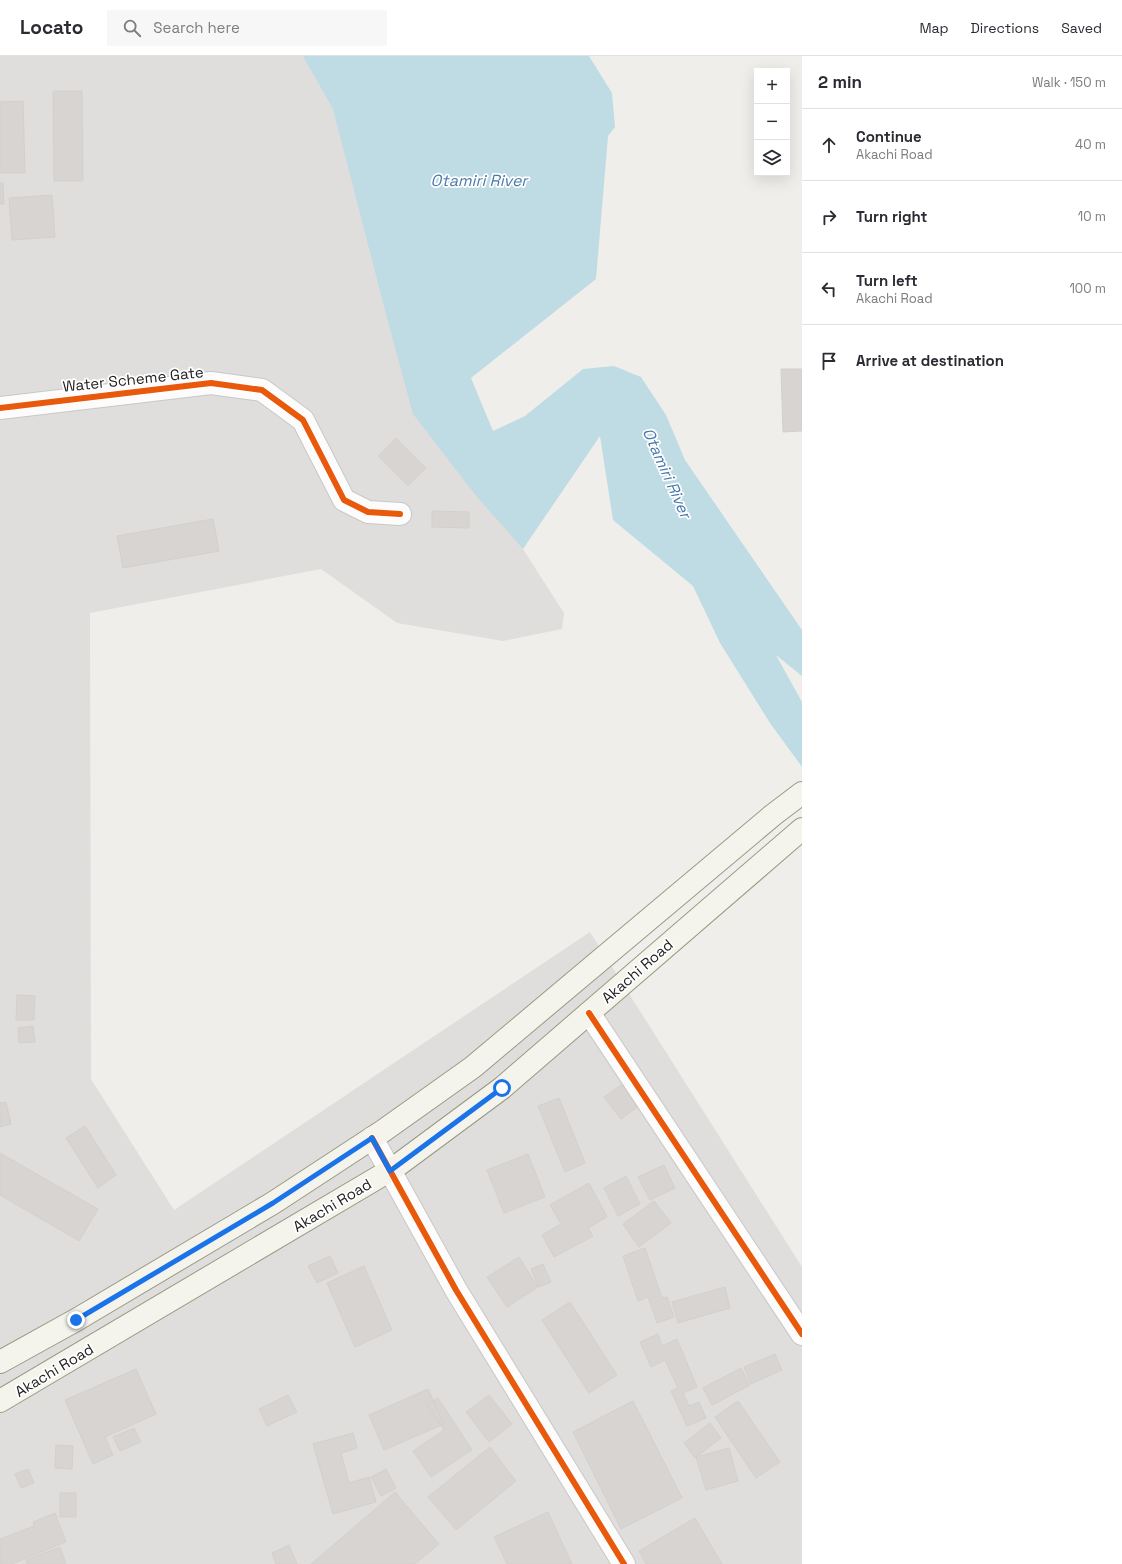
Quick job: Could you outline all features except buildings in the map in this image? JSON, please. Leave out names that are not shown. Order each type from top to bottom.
[{"type":"main road","name":"Akachi Road","points":[[0,1362],[76,1320],[273,1203],[372,1138],[473,1067],[773,815],[802,793]]},
{"type":"main road","name":"Akachi Road","points":[[0,1401],[390,1171],[502,1088],[802,829]]},
{"type":"street","name":"Water Scheme Gate","points":[[0,408],[211,383],[262,390],[303,420],[344,500],[368,512],[400,514]]},
{"type":"street","points":[[589,1013],[802,1334]]},
{"type":"street","points":[[372,1138],[456,1290],[624,1564]]},
{"type":"shaded area","points":[[0,56],[316,56],[496,507],[564,613],[562,629],[503,641],[397,623],[321,569],[90,613],[91,1079],[174,1210],[590,932],[802,1267],[802,1564],[0,1564]]},
{"type":"water","name":"Otamiri River","points":[[303,56],[589,56],[612,93],[615,127],[608,136],[596,279],[471,378],[493,431],[525,416],[583,369],[614,366],[641,377],[666,415],[685,460],[802,630],[802,676],[776,655],[802,702],[802,767],[770,723],[720,643],[693,586],[613,520],[600,436],[523,549],[477,497],[413,414],[333,109]]},
{"type":"cycle path","points":[[0,408],[211,383],[262,390],[303,420],[344,500],[368,512],[400,514]]},
{"type":"cycle path","points":[[589,1013],[802,1334]]},
{"type":"cycle path","points":[[372,1138],[456,1290],[624,1564]]},
{"type":"route","points":[[76,1320],[273,1203],[372,1138],[390,1171],[502,1088]]}]
